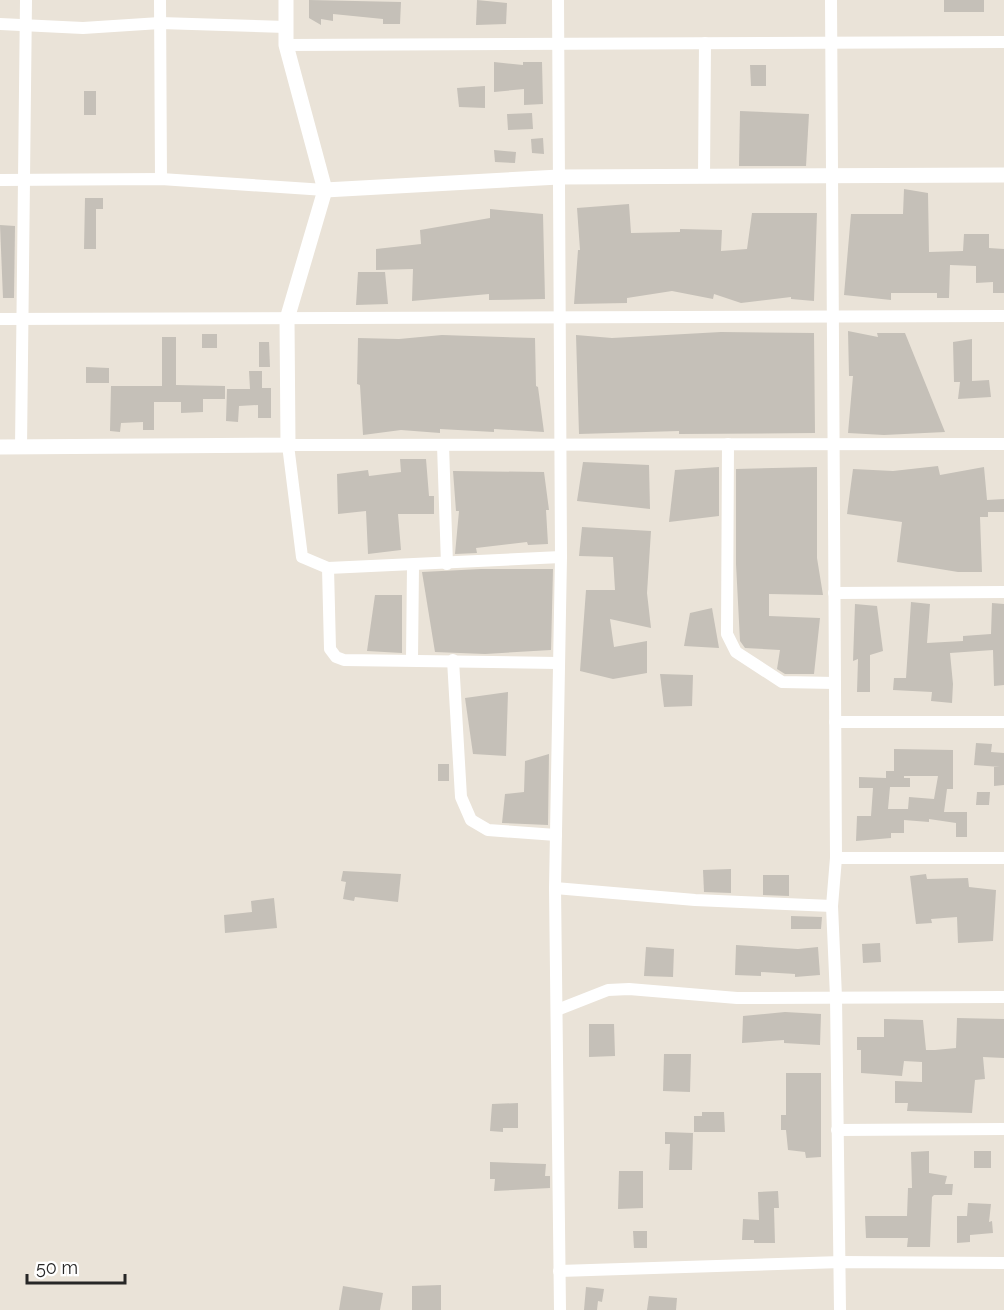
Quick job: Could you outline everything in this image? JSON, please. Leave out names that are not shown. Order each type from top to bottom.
[{"type":"street","points":[[21,448],[21,319],[26,179],[26,0]]},
{"type":"street","points":[[160,0],[161,179]]},
{"type":"street","points":[[286,0],[286,45],[325,190],[287,320],[288,444],[302,557],[328,568],[413,566],[561,557]]},
{"type":"street","points":[[558,0],[561,557],[555,888],[560,1310]]},
{"type":"street","points":[[831,0],[836,858],[832,906],[837,998],[840,1310]]},
{"type":"street","points":[[0,24],[83,28],[160,24],[286,27]]},
{"type":"street","points":[[286,45],[1004,42]]},
{"type":"street","points":[[704,177],[705,43]]},
{"type":"street","points":[[0,180],[161,179],[325,190],[559,177],[1004,175]]},
{"type":"street","points":[[0,319],[287,320],[1004,316]]},
{"type":"street","points":[[0,447],[288,444],[1004,444]]},
{"type":"street","points":[[728,444],[727,634],[732,647],[782,681],[835,683]]},
{"type":"street","points":[[443,445],[447,564]]},
{"type":"street","points":[[412,659],[413,566]]},
{"type":"street","points":[[328,568],[330,649],[336,657],[344,660],[412,659],[558,663]]},
{"type":"street","points":[[834,593],[1004,592]]},
{"type":"street","points":[[453,660],[461,797],[471,820],[488,830],[556,835]]},
{"type":"street","points":[[835,722],[1004,722]]},
{"type":"street","points":[[836,858],[1004,858]]},
{"type":"street","points":[[555,888],[695,900],[832,906]]},
{"type":"street","points":[[556,1010],[608,990],[677,991],[737,998],[1004,997]]},
{"type":"street","points":[[837,1130],[1004,1129]]},
{"type":"street","points":[[560,1271],[841,1262],[1004,1263]]},
{"type":"building","points":[[309,0],[401,2],[400,24],[383,24],[383,19],[333,14],[333,21],[321,19],[321,25],[309,18]]},
{"type":"building","points":[[477,0],[507,3],[506,24],[476,25]]},
{"type":"building","points":[[944,0],[984,0],[984,12],[944,12]]},
{"type":"building","points":[[494,62],[523,65],[523,62],[542,62],[543,104],[524,105],[524,89],[494,92]]},
{"type":"building","points":[[750,65],[766,65],[766,86],[751,86]]},
{"type":"building","points":[[485,86],[485,108],[459,107],[457,88]]},
{"type":"building","points":[[84,91],[96,91],[96,115],[84,115]]},
{"type":"building","points":[[740,111],[809,114],[806,166],[739,166]]},
{"type":"building","points":[[532,113],[533,129],[508,130],[507,114]]},
{"type":"building","points":[[543,138],[544,154],[532,153],[531,139]]},
{"type":"building","points":[[494,150],[516,152],[515,163],[495,162]]},
{"type":"building","points":[[904,189],[928,193],[929,252],[963,251],[964,234],[989,234],[989,248],[1004,249],[1004,293],[993,293],[993,282],[976,283],[976,266],[950,265],[949,298],[937,298],[937,293],[891,293],[891,300],[844,295],[851,214],[903,214]]},
{"type":"building","points":[[85,198],[103,198],[103,209],[96,209],[96,249],[84,249]]},
{"type":"building","points":[[629,204],[631,233],[680,232],[680,229],[722,230],[721,251],[747,249],[752,213],[817,213],[814,301],[791,299],[791,297],[741,303],[714,294],[713,299],[672,291],[627,298],[627,303],[574,304],[578,250],[580,250],[577,208]]},
{"type":"building","points":[[490,209],[543,214],[545,299],[489,300],[489,294],[412,301],[413,269],[376,270],[376,249],[421,244],[420,230],[490,218]]},
{"type":"building","points":[[0,225],[15,226],[14,298],[3,298]]},
{"type":"building","points":[[358,272],[385,272],[388,304],[356,305]]},
{"type":"building","points":[[848,331],[878,337],[877,333],[905,333],[945,432],[884,435],[848,433],[853,376],[849,376]]},
{"type":"building","points":[[721,332],[814,333],[815,433],[679,434],[679,431],[579,434],[576,335],[612,338]]},
{"type":"building","points":[[202,334],[217,334],[217,348],[202,348]]},
{"type":"building","points":[[442,335],[535,338],[536,386],[544,432],[440,429],[440,433],[401,430],[363,435],[360,385],[357,384],[358,338],[399,339]]},
{"type":"building","points":[[162,337],[176,337],[176,385],[225,386],[225,399],[203,399],[203,412],[181,413],[181,402],[154,402],[154,430],[143,430],[143,422],[121,423],[120,432],[110,431],[111,386],[162,386]]},
{"type":"building","points":[[972,339],[972,381],[989,380],[991,397],[958,399],[960,382],[954,382],[953,342]]},
{"type":"building","points":[[259,342],[269,342],[270,367],[259,367]]},
{"type":"building","points":[[86,367],[109,368],[109,383],[86,383]]},
{"type":"building","points":[[249,371],[262,371],[262,388],[271,388],[271,418],[258,418],[258,405],[239,406],[238,422],[226,421],[227,389],[250,389]]},
{"type":"building","points":[[400,459],[426,459],[429,496],[434,496],[434,514],[398,514],[401,550],[368,554],[366,511],[338,514],[337,474],[368,470],[369,476],[401,472]]},
{"type":"building","points":[[583,462],[649,465],[650,509],[577,501]]},
{"type":"building","points":[[938,466],[940,475],[984,467],[987,500],[1004,499],[1004,512],[988,512],[988,517],[980,517],[982,572],[958,572],[897,562],[902,522],[847,514],[853,469],[893,471]]},
{"type":"building","points":[[719,467],[719,516],[669,522],[675,470]]},
{"type":"building","points":[[817,467],[817,558],[823,595],[769,594],[769,616],[820,618],[814,674],[785,674],[777,669],[780,650],[745,648],[740,641],[736,564],[736,469]]},
{"type":"building","points":[[453,471],[544,472],[549,510],[546,510],[548,544],[528,545],[527,542],[476,548],[477,553],[455,554],[459,511],[456,511]]},
{"type":"building","points":[[582,527],[651,531],[647,593],[651,628],[610,619],[614,647],[647,641],[647,673],[613,679],[580,671],[586,590],[615,590],[613,557],[579,556]]},
{"type":"building","points":[[553,569],[551,650],[485,654],[435,652],[422,572]]},
{"type":"building","points":[[375,595],[402,595],[402,653],[367,651]]},
{"type":"building","points":[[911,602],[930,604],[927,643],[963,641],[963,636],[991,634],[992,603],[1004,604],[1004,685],[994,686],[993,650],[950,653],[952,703],[931,701],[932,692],[893,690],[894,678],[906,678]]},
{"type":"building","points":[[855,604],[877,606],[883,651],[870,655],[870,692],[857,692],[858,659],[853,661]]},
{"type":"building","points":[[712,608],[719,648],[684,646],[690,613]]},
{"type":"building","points":[[660,674],[693,675],[692,706],[664,707]]},
{"type":"building","points":[[508,692],[506,756],[473,754],[465,698]]},
{"type":"building","points":[[976,743],[992,744],[991,752],[1004,753],[1004,785],[994,786],[994,767],[1000,767],[974,765]]},
{"type":"building","points":[[894,749],[953,750],[953,789],[947,789],[944,812],[967,812],[967,837],[956,837],[956,823],[929,819],[929,822],[904,820],[904,833],[891,833],[891,838],[856,841],[857,816],[871,816],[873,788],[859,788],[859,777],[886,778],[886,771],[894,771]],"holes":[[[904,776],[938,776],[934,799],[909,797],[908,809],[888,809],[890,787],[910,787],[910,778],[904,778]]]},
{"type":"building","points":[[549,754],[548,825],[502,823],[505,794],[524,792],[525,761]]},
{"type":"building","points":[[438,764],[449,764],[449,781],[438,781]]},
{"type":"building","points":[[977,792],[990,792],[989,805],[976,805]]},
{"type":"building","points":[[731,869],[731,893],[704,892],[703,870]]},
{"type":"building","points":[[343,871],[401,874],[398,902],[355,897],[354,901],[343,899],[346,882],[341,881]]},
{"type":"building","points":[[926,874],[927,879],[968,878],[969,887],[996,890],[993,941],[958,943],[957,917],[931,919],[932,923],[916,924],[910,876]]},
{"type":"building","points":[[763,875],[789,875],[789,896],[763,895]]},
{"type":"building","points":[[274,898],[277,928],[225,933],[224,915],[252,912],[251,901]]},
{"type":"building","points":[[791,916],[822,917],[821,929],[791,929]]},
{"type":"building","points":[[880,943],[881,962],[863,963],[862,944]]},
{"type":"building","points":[[736,945],[798,949],[818,947],[820,975],[795,977],[795,974],[761,972],[761,976],[735,975]]},
{"type":"building","points":[[646,947],[674,949],[673,977],[644,976]]},
{"type":"building","points":[[785,1012],[821,1014],[820,1045],[784,1043],[784,1040],[742,1043],[743,1016]]},
{"type":"building","points":[[957,1018],[1004,1019],[1004,1058],[983,1057],[985,1079],[975,1080],[972,1113],[907,1111],[908,1103],[895,1103],[895,1081],[922,1082],[922,1062],[904,1061],[902,1076],[861,1073],[861,1050],[857,1050],[857,1037],[884,1037],[884,1019],[923,1020],[926,1050],[935,1050],[956,1048]]},
{"type":"building","points":[[589,1024],[614,1024],[615,1056],[589,1057]]},
{"type":"building","points":[[664,1054],[691,1054],[690,1092],[663,1091]]},
{"type":"building","points":[[786,1073],[821,1073],[821,1157],[806,1158],[805,1152],[788,1150],[786,1130],[781,1130],[781,1115],[786,1115]]},
{"type":"building","points":[[518,1103],[518,1128],[503,1128],[503,1132],[490,1131],[492,1104]]},
{"type":"building","points":[[702,1112],[724,1112],[725,1132],[694,1132],[694,1116],[702,1116]]},
{"type":"building","points":[[665,1132],[693,1133],[692,1170],[669,1170],[670,1144],[665,1144]]},
{"type":"building","points":[[929,1151],[929,1173],[947,1176],[945,1184],[953,1184],[952,1195],[932,1197],[930,1247],[907,1247],[908,1238],[866,1238],[865,1216],[907,1216],[908,1188],[912,1188],[911,1152]]},
{"type":"building","points":[[974,1151],[991,1151],[991,1168],[974,1168]]},
{"type":"building","points":[[490,1162],[546,1164],[545,1176],[550,1176],[550,1188],[494,1191],[495,1179],[490,1179]]},
{"type":"building","points":[[619,1171],[643,1171],[643,1208],[618,1209]]},
{"type":"building","points":[[778,1191],[779,1208],[774,1208],[775,1243],[754,1243],[754,1240],[742,1240],[743,1219],[759,1220],[758,1192]]},
{"type":"building","points":[[968,1203],[991,1204],[989,1222],[992,1221],[993,1233],[970,1235],[970,1242],[957,1243],[957,1216],[967,1216]]},
{"type":"building","points":[[633,1231],[647,1231],[647,1248],[634,1248]]},
{"type":"building","points":[[441,1285],[441,1310],[412,1310],[412,1286]]},
{"type":"building","points":[[343,1286],[383,1293],[380,1310],[339,1310]]},
{"type":"building","points":[[586,1287],[604,1289],[602,1302],[598,1301],[597,1310],[584,1310]]},
{"type":"building","points":[[649,1296],[677,1298],[676,1310],[647,1310]]}]
